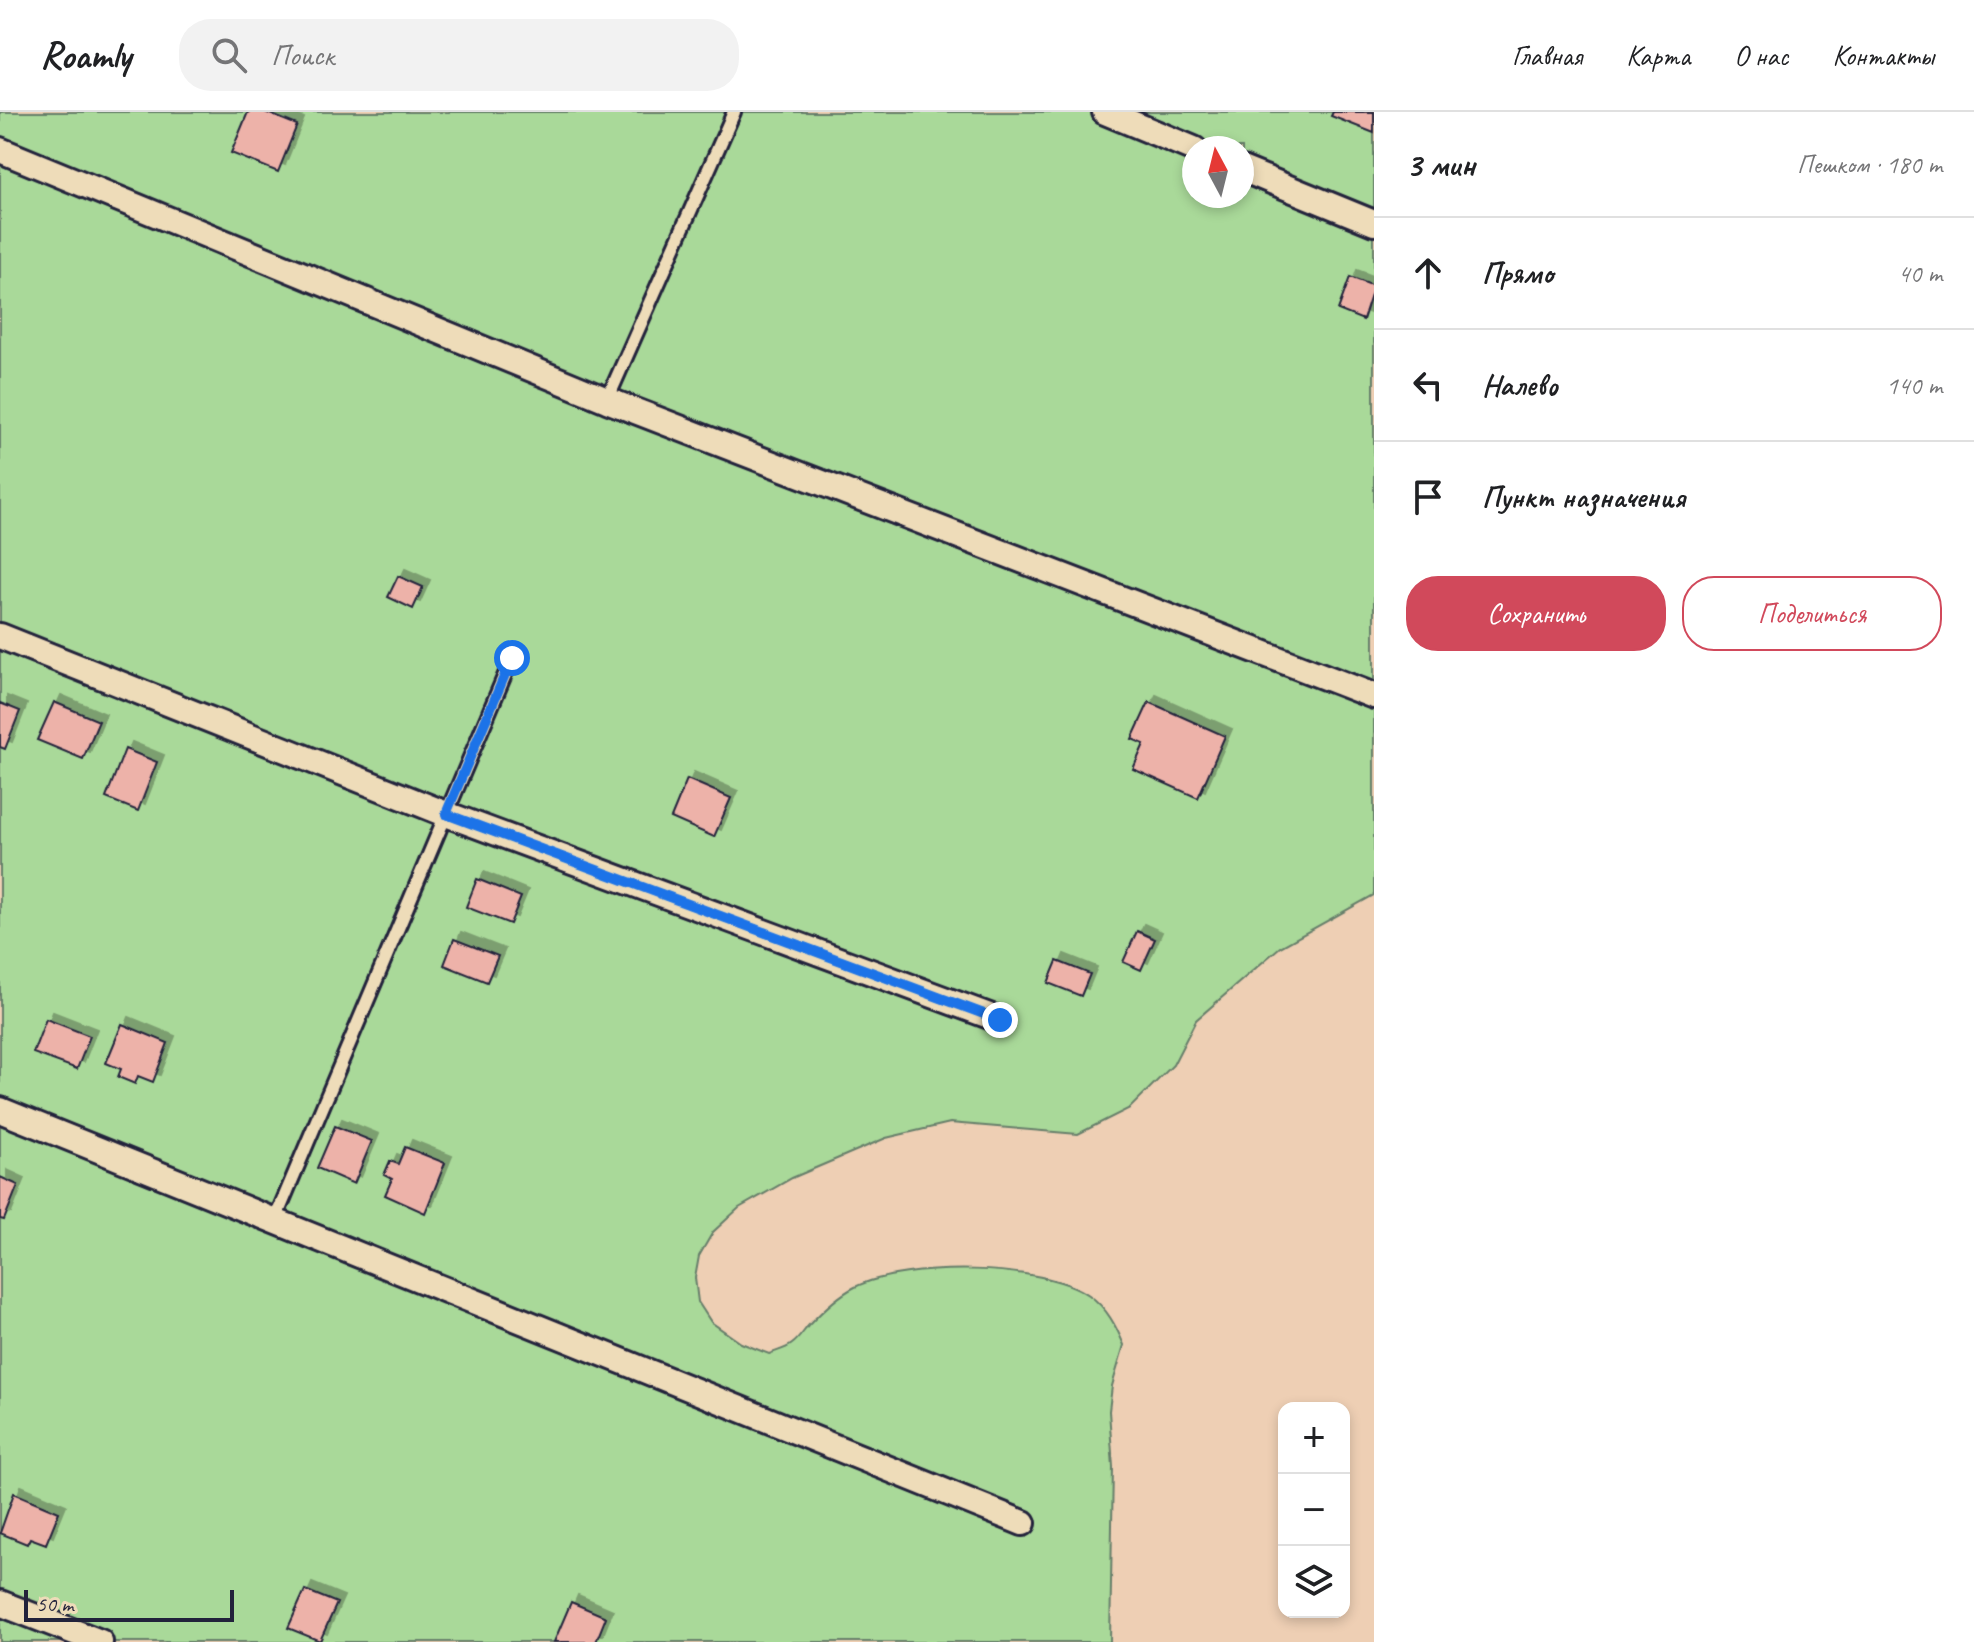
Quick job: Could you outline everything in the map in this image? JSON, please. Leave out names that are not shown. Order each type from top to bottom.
[{"type":"street","points":[[1105,112],[1182,144]]},
{"type":"street","points":[[0,150],[607,400],[1374,696]]},
{"type":"street","points":[[1254,174],[1374,223]]},
{"type":"street","points":[[0,636],[446,814],[1000,1020]]},
{"type":"street","points":[[0,1110],[1023,1523]]},
{"type":"street","points":[[0,1603],[100,1642]]},
{"type":"lane","points":[[607,400],[734,112]]},
{"type":"lane","points":[[274,1222],[512,658]]},
{"type":"green space","points":[[0,112],[1374,112],[1374,895],[1280,947],[1196,1020],[1173,1065],[1130,1108],[1078,1134],[950,1123],[886,1138],[792,1178],[739,1208],[713,1232],[699,1256],[695,1278],[698,1302],[711,1322],[741,1343],[769,1354],[794,1342],[824,1310],[848,1291],[878,1279],[906,1273],[939,1270],[1008,1272],[1068,1284],[1095,1300],[1110,1318],[1124,1345],[1112,1386],[1109,1411],[1113,1467],[1110,1642],[0,1642]]},
{"type":"building","points":[[248,112],[265,112],[297,125],[278,172],[231,153]]},
{"type":"building","points":[[1333,112],[1374,112],[1374,133],[1331,116]]},
{"type":"building","points":[[1350,277],[1374,286],[1363,320],[1338,310]]},
{"type":"building","points":[[398,576],[423,587],[413,609],[388,597]]},
{"type":"building","points":[[54,702],[99,721],[83,759],[37,740]]},
{"type":"building","points":[[1149,702],[1225,736],[1198,798],[1133,769],[1144,744],[1132,739]]},
{"type":"building","points":[[0,703],[20,711],[5,749],[0,747]]},
{"type":"building","points":[[125,749],[157,762],[138,811],[106,798]]},
{"type":"building","points":[[687,779],[731,798],[714,837],[671,818]]},
{"type":"building","points":[[477,879],[521,897],[510,924],[466,907]]},
{"type":"building","points":[[1137,931],[1155,939],[1141,970],[1123,962]]},
{"type":"building","points":[[454,939],[498,956],[487,982],[444,965]]},
{"type":"building","points":[[1057,961],[1090,974],[1081,996],[1048,983]]},
{"type":"building","points":[[46,1019],[90,1036],[77,1069],[33,1053]]},
{"type":"building","points":[[122,1024],[168,1043],[153,1082],[138,1076],[135,1084],[118,1077],[121,1069],[106,1063]]},
{"type":"building","points":[[335,1126],[372,1141],[354,1184],[317,1168]]},
{"type":"building","points":[[405,1147],[445,1163],[425,1213],[385,1195],[392,1179],[384,1175],[390,1161],[398,1164]]},
{"type":"building","points":[[0,1177],[18,1185],[4,1220],[0,1219]]},
{"type":"building","points":[[14,1493],[59,1512],[46,1544],[30,1538],[27,1544],[0,1533]]},
{"type":"building","points":[[305,1590],[337,1603],[320,1641],[288,1628]]},
{"type":"building","points":[[571,1602],[606,1617],[596,1642],[554,1642]]},
{"type":"route","points":[[512,658],[446,814],[1000,1020]]}]
